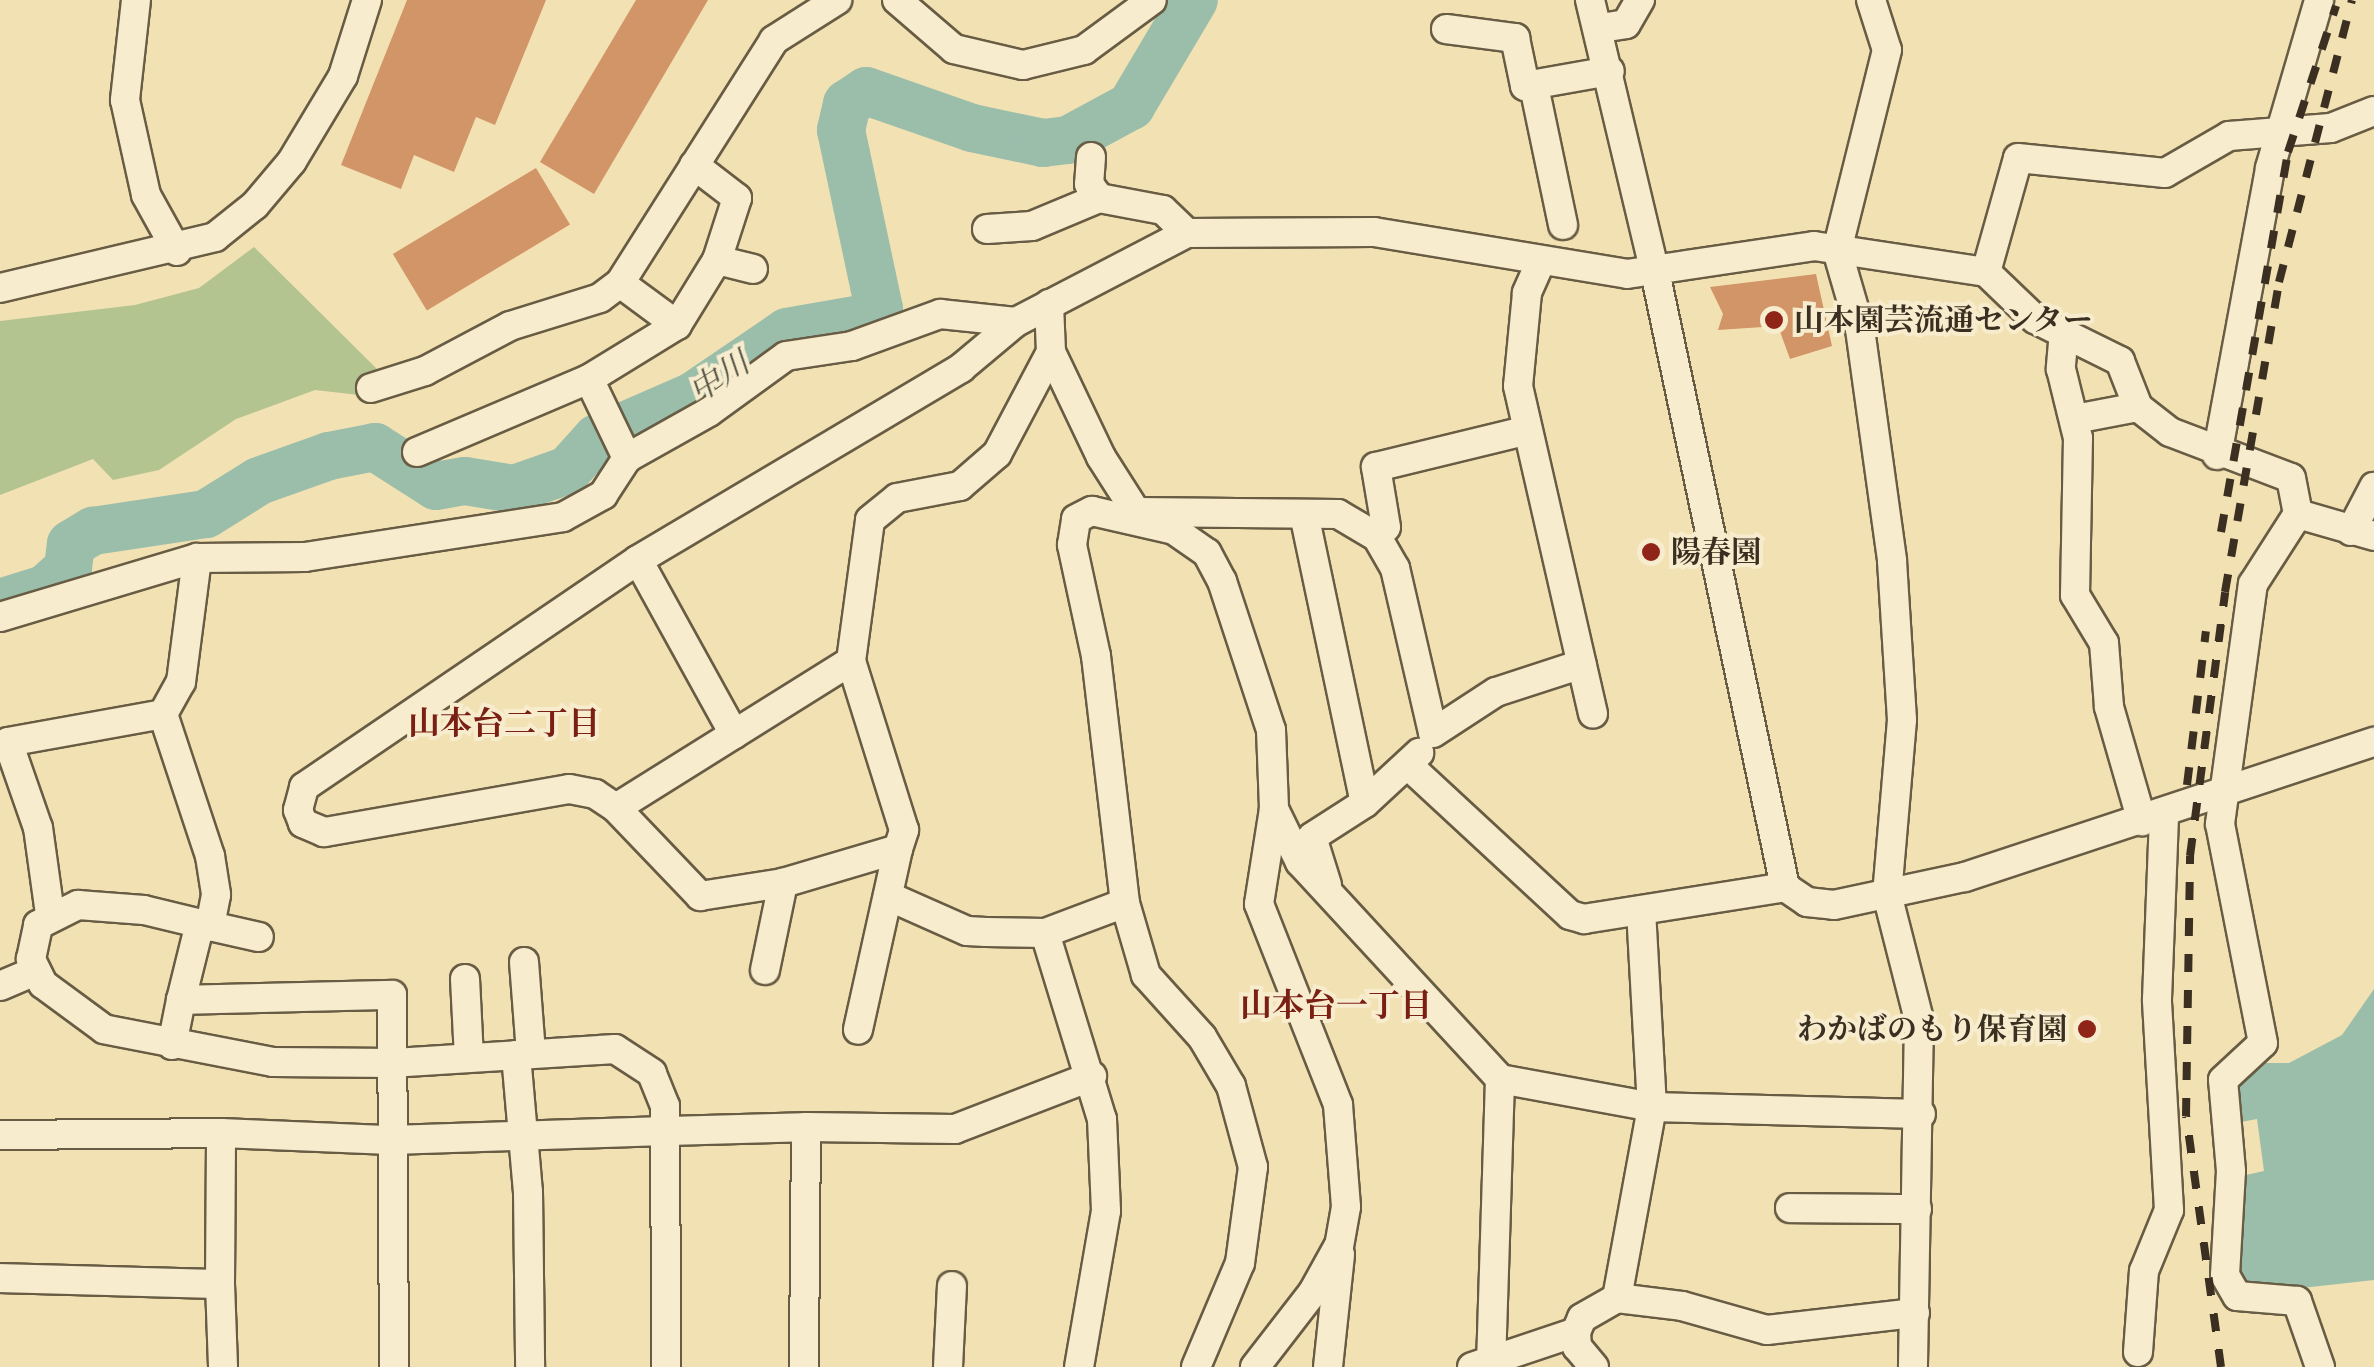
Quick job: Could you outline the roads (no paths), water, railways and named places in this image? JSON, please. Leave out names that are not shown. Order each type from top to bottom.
[{"type":"street","points":[[136,0],[125,100],[146,196],[177,251]]},
{"type":"street","points":[[345,0],[349,56]]},
{"type":"street","points":[[0,288],[177,251],[215,237],[255,205],[292,161],[349,56],[367,0]]},
{"type":"street","points":[[371,388],[425,372],[510,326],[600,298],[620,283],[774,40],[837,0]]},
{"type":"street","points":[[897,0],[954,50],[1023,65],[1084,50],[1152,0]]},
{"type":"street","points":[[1590,0],[1601,28],[1656,272],[1784,887]]},
{"type":"street","points":[[1601,28],[1626,24],[1640,0]]},
{"type":"street","points":[[1870,0],[1887,50],[1837,250],[1860,329],[1892,562],[1902,720],[1887,894],[1919,1020],[1921,1114],[1913,1367]]},
{"type":"street","points":[[2217,454],[2281,130],[2319,0]]},
{"type":"street","points":[[1446,28],[1516,38],[1525,86],[1610,70]]},
{"type":"street","points":[[1534,86],[1563,225]]},
{"type":"street","points":[[1986,272],[2018,158],[2165,173],[2229,136],[2267,138],[2281,130],[2331,128],[2374,112]]},
{"type":"street","points":[[1091,157],[1090,184],[1099,198]]},
{"type":"street","points":[[417,452],[589,379],[678,325],[716,260],[737,198],[694,165]]},
{"type":"street","points":[[986,230],[1032,226],[1099,198],[1163,210],[1187,232]]},
{"type":"street","points":[[898,849],[784,883],[700,896],[616,808],[569,789],[324,832],[303,823],[298,810],[304,787],[638,560],[961,368],[1016,322],[1187,232],[1374,232],[1627,274],[1814,246],[1986,272],[2003,295],[2120,360],[2138,408],[2217,454],[2291,478],[2298,514],[2253,584],[2220,824],[2263,1043],[2223,1080],[2230,1171],[2226,1275],[2237,1296],[2297,1301],[2320,1367]]},
{"type":"street","points":[[716,260],[753,269]]},
{"type":"street","points":[[1541,260],[1520,337],[1524,431],[1593,714]]},
{"type":"street","points":[[620,283],[678,325]]},
{"type":"street","points":[[858,1030],[904,830],[851,661],[870,520],[898,498],[976,477],[1018,424],[1050,352],[1050,304]]},
{"type":"street","points":[[0,617],[197,558],[304,557],[537,524],[603,495],[627,458],[709,412],[786,356],[852,346],[940,314],[1016,322]]},
{"type":"street","points":[[2064,331],[2061,369],[2075,419],[2075,595],[2104,643],[2109,706],[2153,818],[2157,999],[2169,1210],[2144,1271],[2138,1352]]},
{"type":"street","points":[[1050,352],[1101,457],[1136,514],[1196,543],[1222,581],[1271,730],[1274,808],[1258,904],[1338,1105],[1347,1174],[1328,1367]]},
{"type":"street","points":[[589,379],[627,458]]},
{"type":"street","points":[[2075,419],[2138,408]]},
{"type":"street","points":[[1377,537],[1386,526],[1376,467],[1524,431]]},
{"type":"street","points":[[2298,514],[2363,534],[2374,487]]},
{"type":"street","points":[[1196,1367],[1240,1263],[1253,1167],[1231,1086],[1202,1037],[1146,975],[1126,902],[1096,656],[1072,530],[1084,512],[1338,514],[1377,537],[1395,568],[1433,733]]},
{"type":"street","points":[[1304,514],[1365,803]]},
{"type":"street","points":[[172,1045],[181,1000],[216,895],[210,856],[163,714],[180,682],[197,558]]},
{"type":"street","points":[[638,560],[734,734]]},
{"type":"street","points":[[616,808],[851,661]]},
{"type":"street","points":[[1329,892],[1312,837],[1365,803],[1409,766],[1433,733],[1496,692],[1582,664]]},
{"type":"street","points":[[163,714],[8,742],[38,828],[50,914],[33,942],[35,972],[83,1018],[172,1045],[273,1062],[394,1063],[614,1049],[640,1060],[666,1106],[666,1367]]},
{"type":"street","points":[[1409,766],[1570,915],[1640,910],[1784,887],[1806,902],[1834,906],[2153,818],[2223,788],[2374,742]]},
{"type":"street","points":[[1274,808],[1300,862],[1500,1078],[1652,1107],[1921,1114]]},
{"type":"street","points":[[765,970],[784,883]]},
{"type":"street","points":[[888,896],[967,931],[1044,933],[1126,902]]},
{"type":"street","points":[[50,914],[78,905],[114,906],[260,937]]},
{"type":"street","points":[[1617,1298],[1652,1107],[1640,910]]},
{"type":"street","points":[[1044,933],[1092,1076],[1102,1119],[1106,1211],[1079,1367]]},
{"type":"street","points":[[524,962],[521,1133],[530,1367]]},
{"type":"street","points":[[0,986],[35,972]]},
{"type":"street","points":[[464,979],[469,1057]]},
{"type":"street","points":[[181,1000],[392,996],[394,1367]]},
{"type":"street","points":[[0,1136],[221,1133],[391,1140],[521,1133],[955,1129],[1092,1076]]},
{"type":"street","points":[[1500,1078],[1481,1363],[1576,1332]]},
{"type":"street","points":[[804,1367],[807,1128]]},
{"type":"street","points":[[221,1133],[222,1367]]},
{"type":"street","points":[[1790,1208],[1917,1209]]},
{"type":"street","points":[[1255,1367],[1314,1292],[1340,1246]]},
{"type":"street","points":[[0,1278],[220,1284]]},
{"type":"street","points":[[948,1367],[952,1286]]},
{"type":"street","points":[[1594,1367],[1577,1348],[1576,1332],[1582,1318],[1617,1298],[1682,1306],[1767,1330],[1915,1313]]},
{"type":"waterway","name":"中川","points":[[0,603],[45,589],[68,568],[71,544],[93,531],[206,514],[259,481],[329,456],[375,447],[436,486],[465,481],[514,489],[568,470],[597,438],[693,396],[787,332],[866,318],[879,309],[841,130],[847,104],[866,91],[972,128],[1043,143],[1068,140],[1131,106],[1194,0]]},
{"type":"railway","points":[[2221,1367],[2186,1116],[2190,856],[2225,592],[2279,282],[2352,0]]},
{"type":"railway","points":[[2221,532],[2288,152],[2336,6]]},
{"type":"railway","points":[[2187,785],[2206,631]]},
{"type":"place","name":"山本園芸流通センター","points":[[1774,320]]},
{"type":"place","name":"陽春園","points":[[1651,552]]},
{"type":"place","name":"わかばのもり保育園","points":[[2087,1029]]},
{"type":"district","name":"山本台二丁目","points":[[504,723]]},
{"type":"district","name":"山本台一丁目","points":[[1336,1005]]}]
